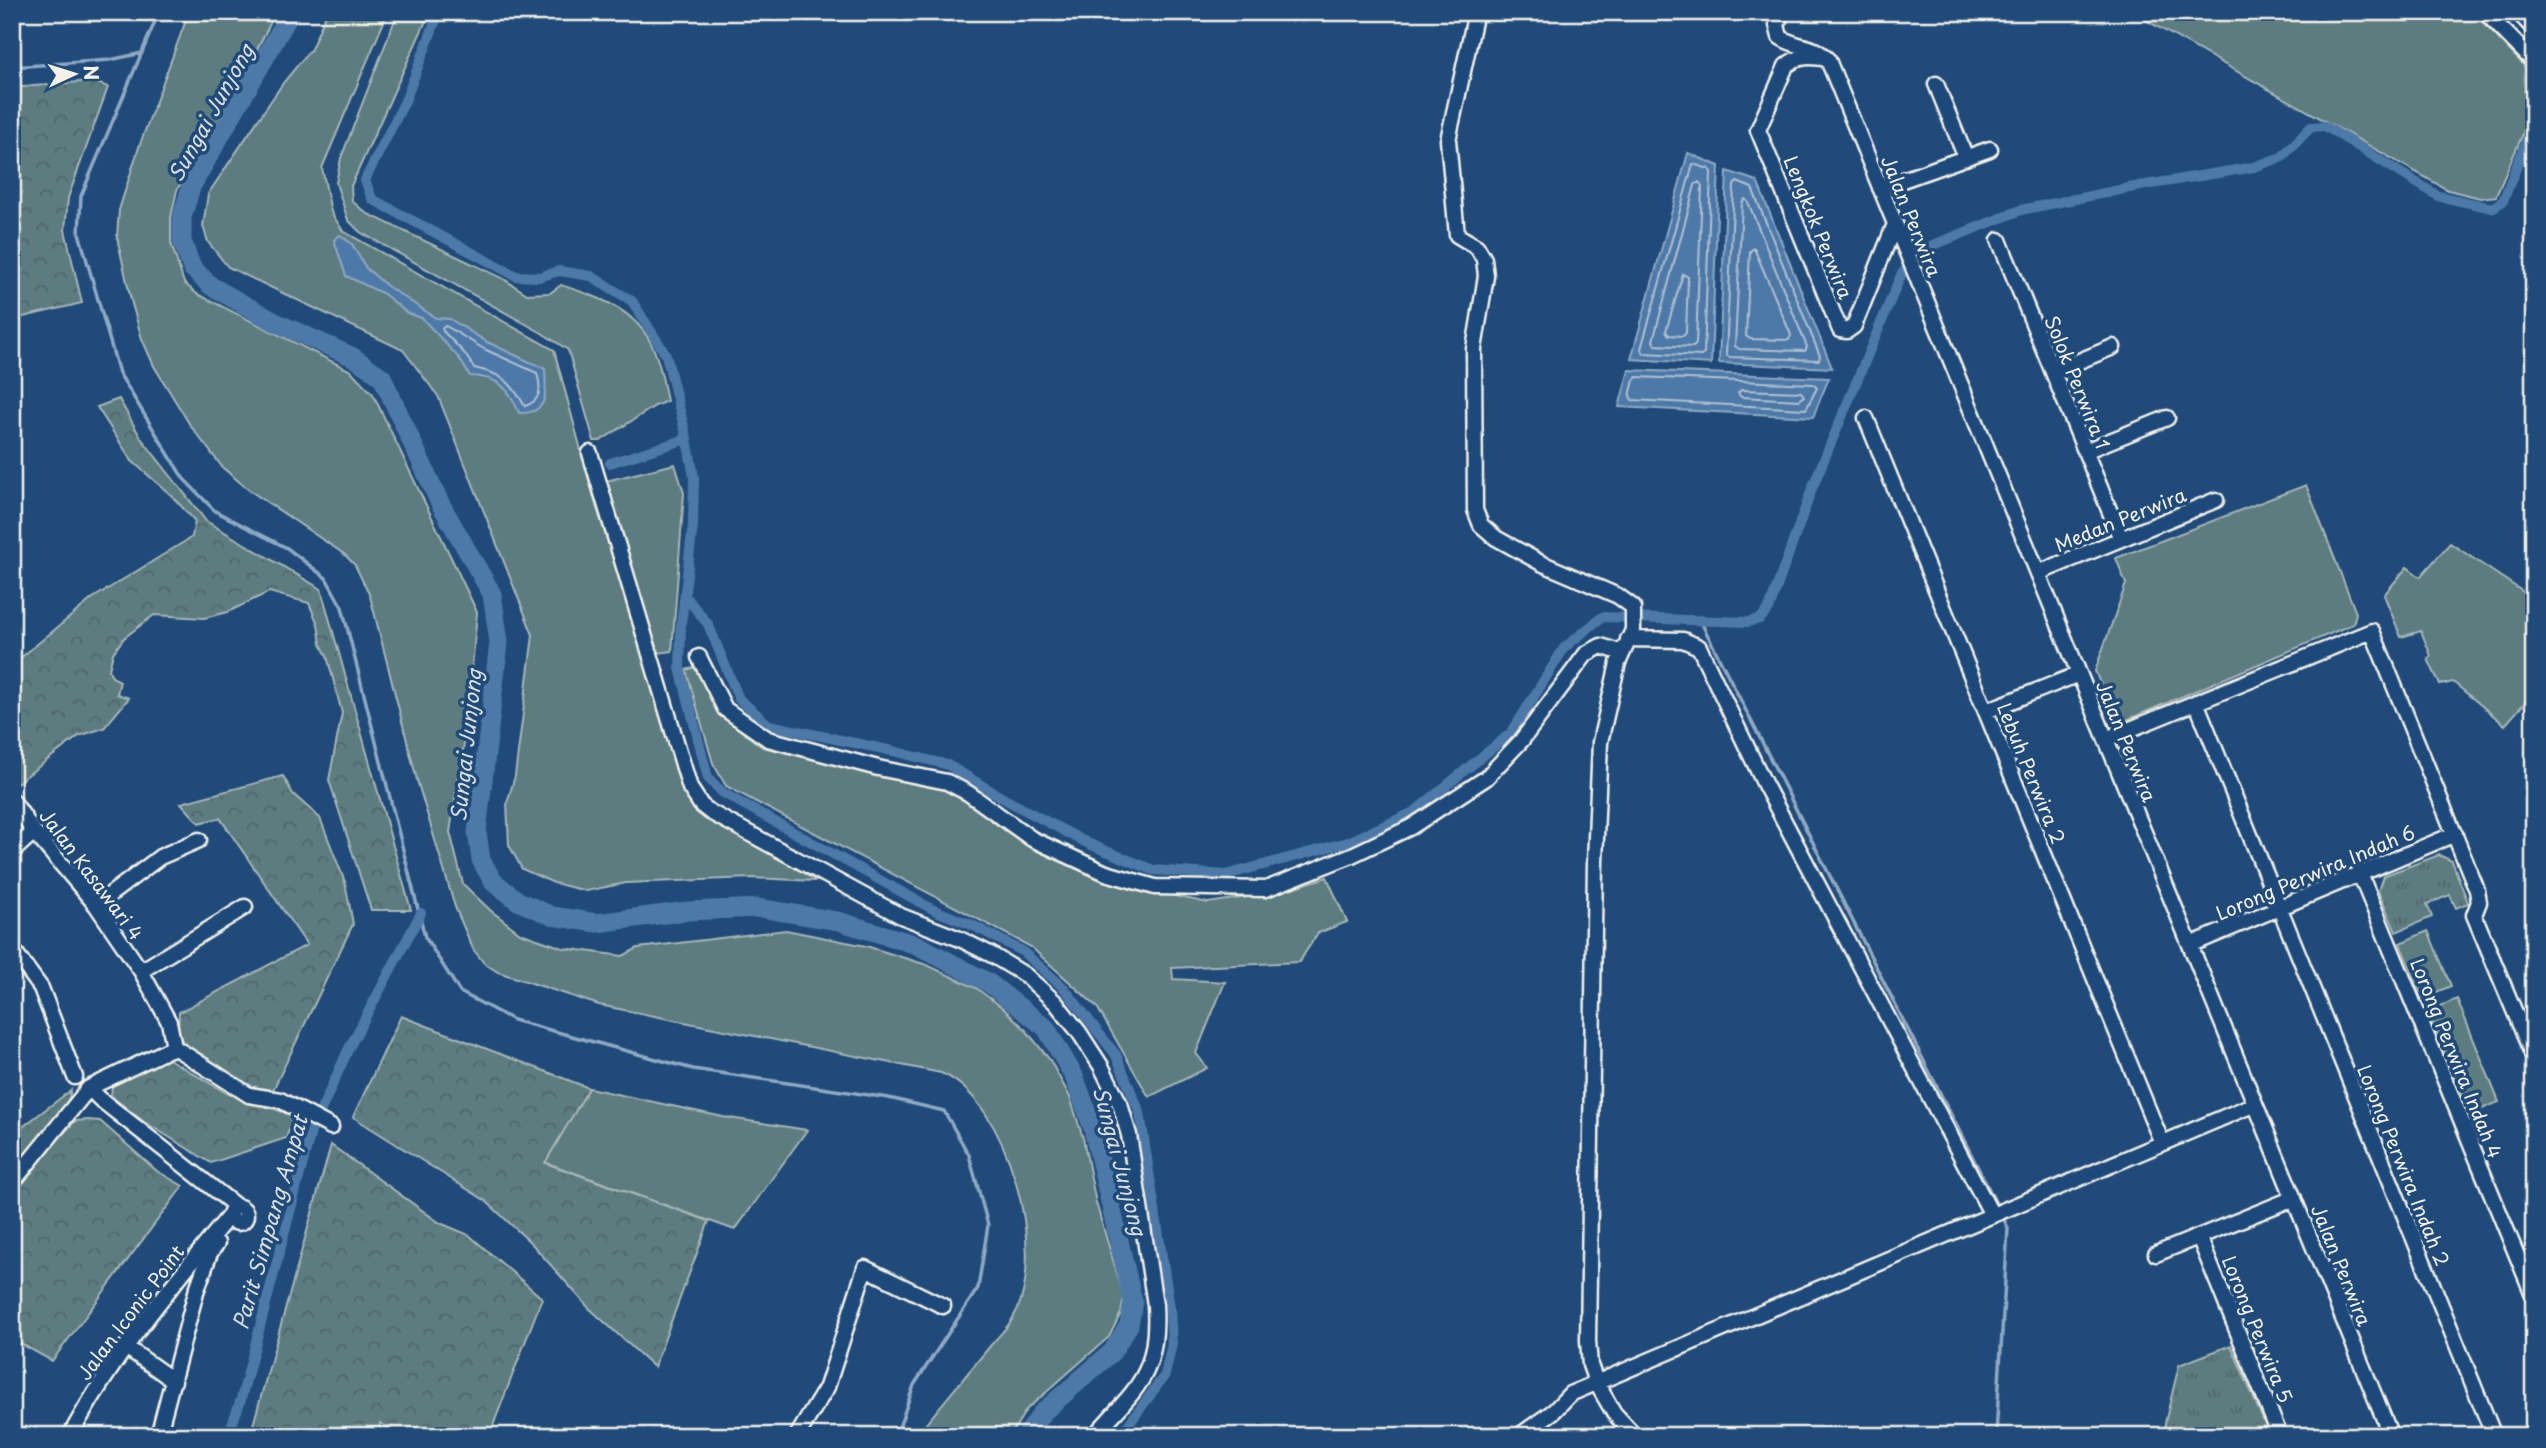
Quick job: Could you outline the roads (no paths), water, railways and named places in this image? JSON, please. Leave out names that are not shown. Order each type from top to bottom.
[{"type":"street","points":[[1476,12],[1448,140],[1457,235],[1477,247],[1484,259],[1486,276],[1474,349],[1475,510],[1481,525],[1496,538],[1541,563],[1618,596],[1633,607],[1630,635],[1622,653],[1600,743],[1587,1276],[1590,1365],[1596,1382],[1614,1413],[1635,1436]]},
{"type":"street","points":[[1782,12],[1777,25],[1780,37],[1819,51],[1828,60]]},
{"type":"street","points":[[2485,12],[2534,62]]},
{"type":"street","points":[[2518,12],[2534,29]]},
{"type":"street","name":"Lengkok Perwira","points":[[1828,60],[1804,57],[1786,66],[1759,130],[1840,330],[1847,331],[1854,326],[1895,224]]},
{"type":"street","name":"Jalan Perwira","points":[[1828,60],[2391,1436]]},
{"type":"street","points":[[1936,83],[1966,158]]},
{"type":"street","points":[[1880,188],[1990,149]]},
{"type":"street","name":"Solok Perwira 1","points":[[1999,240],[2121,539]]},
{"type":"street","points":[[2053,372],[2113,347]]},
{"type":"street","name":"Lebuh Perwira 2","points":[[1866,418],[2162,1143]]},
{"type":"street","points":[[2085,451],[2167,418]]},
{"type":"street","points":[[590,453],[690,788],[701,805],[901,916],[960,939],[1025,975],[1055,1002],[1079,1032],[1121,1104],[1129,1135],[1155,1305],[1156,1328],[1151,1362],[1143,1380],[1094,1436]]},
{"type":"street","name":"Medan Perwira","points":[[2038,573],[2216,500]]},
{"type":"street","points":[[2106,739],[2372,631],[2477,890],[2479,902],[2474,915],[2534,1058]]},
{"type":"street","points":[[1630,635],[1683,640],[1699,647],[1764,783],[1993,1214]]},
{"type":"street","points":[[699,657],[725,709],[768,739],[877,768],[947,782],[968,793],[1032,839],[1106,873],[1154,887],[1266,889],[1411,827],[1486,778],[1521,741],[1586,654],[1601,646],[1622,653]]},
{"type":"street","points":[[1986,711],[2079,674]]},
{"type":"street","name":"Lorong Perwira Indah 2","points":[[2196,702],[2494,1436]]},
{"type":"street","name":"Jalan Kasawari 4","points":[[12,800],[34,832],[96,905],[141,971],[169,1022],[174,1047]]},
{"type":"street","points":[[12,852],[34,832]]},
{"type":"street","name":"Lorong Perwira Indah 6","points":[[2190,945],[2455,834]]},
{"type":"street","points":[[96,905],[160,857],[199,840]]},
{"type":"street","name":"Lorong Perwira Indah 4","points":[[2360,874],[2534,1297]]},
{"type":"street","points":[[141,971],[245,907]]},
{"type":"street","points":[[12,948],[41,988],[75,1077]]},
{"type":"street","points":[[12,1184],[89,1088],[174,1047],[249,1095],[280,1100],[328,1126]]},
{"type":"street","points":[[89,1088],[233,1215]]},
{"type":"street","points":[[1519,1436],[1554,1411],[1570,1394],[1596,1382],[2255,1104]]},
{"type":"street","points":[[2156,1255],[2294,1198]]},
{"type":"street","name":"Jalan Iconic Point","points":[[70,1436],[91,1396],[126,1346],[174,1283],[233,1215]]},
{"type":"street","name":"Jalan Iconic Point","points":[[158,1436],[196,1292],[210,1253],[233,1215]]},
{"type":"street","name":"Lorong Perwira 5","points":[[2199,1237],[2280,1436]]},
{"type":"street","points":[[797,1436],[827,1387],[865,1268],[943,1306]]},
{"type":"street","points":[[126,1346],[174,1381]]},
{"type":"water","points":[[1688,153],[1719,166],[1711,364],[1631,359]]},
{"type":"water","points":[[1727,171],[1757,181],[1832,368],[1719,363]]},
{"type":"water","points":[[340,235],[352,244],[366,268],[387,286],[436,318],[450,319],[487,342],[545,369],[545,393],[541,405],[536,410],[519,413],[511,396],[501,385],[495,381],[470,376],[459,358],[422,318],[407,313],[384,294],[346,276],[334,240]]},
{"type":"water","points":[[1629,370],[1829,378],[1813,417],[1619,407]]},
{"type":"waterway","points":[[159,12],[81,196],[79,233],[119,373],[183,478],[215,511],[287,548],[326,578],[342,607],[425,937],[460,992],[513,1020],[693,1069],[889,1098],[944,1111],[969,1155],[988,1225],[978,1288],[914,1385],[896,1436]]},
{"type":"waterway","name":"Sungai Junjong","points":[[291,12],[191,187],[182,217],[182,241],[192,268],[211,286],[275,322],[353,357],[382,377],[440,503],[492,594],[499,642],[477,832],[481,860],[493,881],[518,901],[552,916],[597,923],[688,911],[759,908],[838,921],[917,945],[989,983],[1046,1028],[1074,1076],[1093,1128],[1133,1302],[1129,1325],[1112,1352],[1042,1413],[1026,1436]]},
{"type":"waterway","points":[[439,12],[405,101],[365,180],[372,199],[516,276],[539,277],[559,271],[591,276],[632,301],[666,355],[694,477],[693,525],[681,625],[680,668],[708,778],[723,793],[934,910],[972,925],[1022,951],[1064,988],[1116,1055],[1140,1113],[1170,1308],[1172,1344],[1165,1375],[1120,1436]]},
{"type":"waterway","points":[[12,67],[110,60],[142,53]]},
{"type":"waterway","points":[[685,596],[708,624],[739,699],[769,725],[948,765],[1089,844],[1153,870],[1226,875],[1348,842],[1414,812],[1512,732],[1564,648],[1602,617],[1748,622],[1760,619],[1769,609],[1813,486],[1901,275],[1921,250],[2021,210],[2134,187],[2254,167],[2282,157],[2311,127],[2325,126],[2438,196],[2492,208],[2503,201],[2534,122]]},
{"type":"waterway","points":[[610,463],[687,439]]},
{"type":"waterway","points":[[1700,620],[1999,1209]]},
{"type":"waterway","name":"Parit Simpang Ampat","points":[[228,1436],[241,1399],[311,1132],[349,1048],[421,913]]},
{"type":"waterway","points":[[1996,1436],[2008,1228],[2002,1216]]}]
